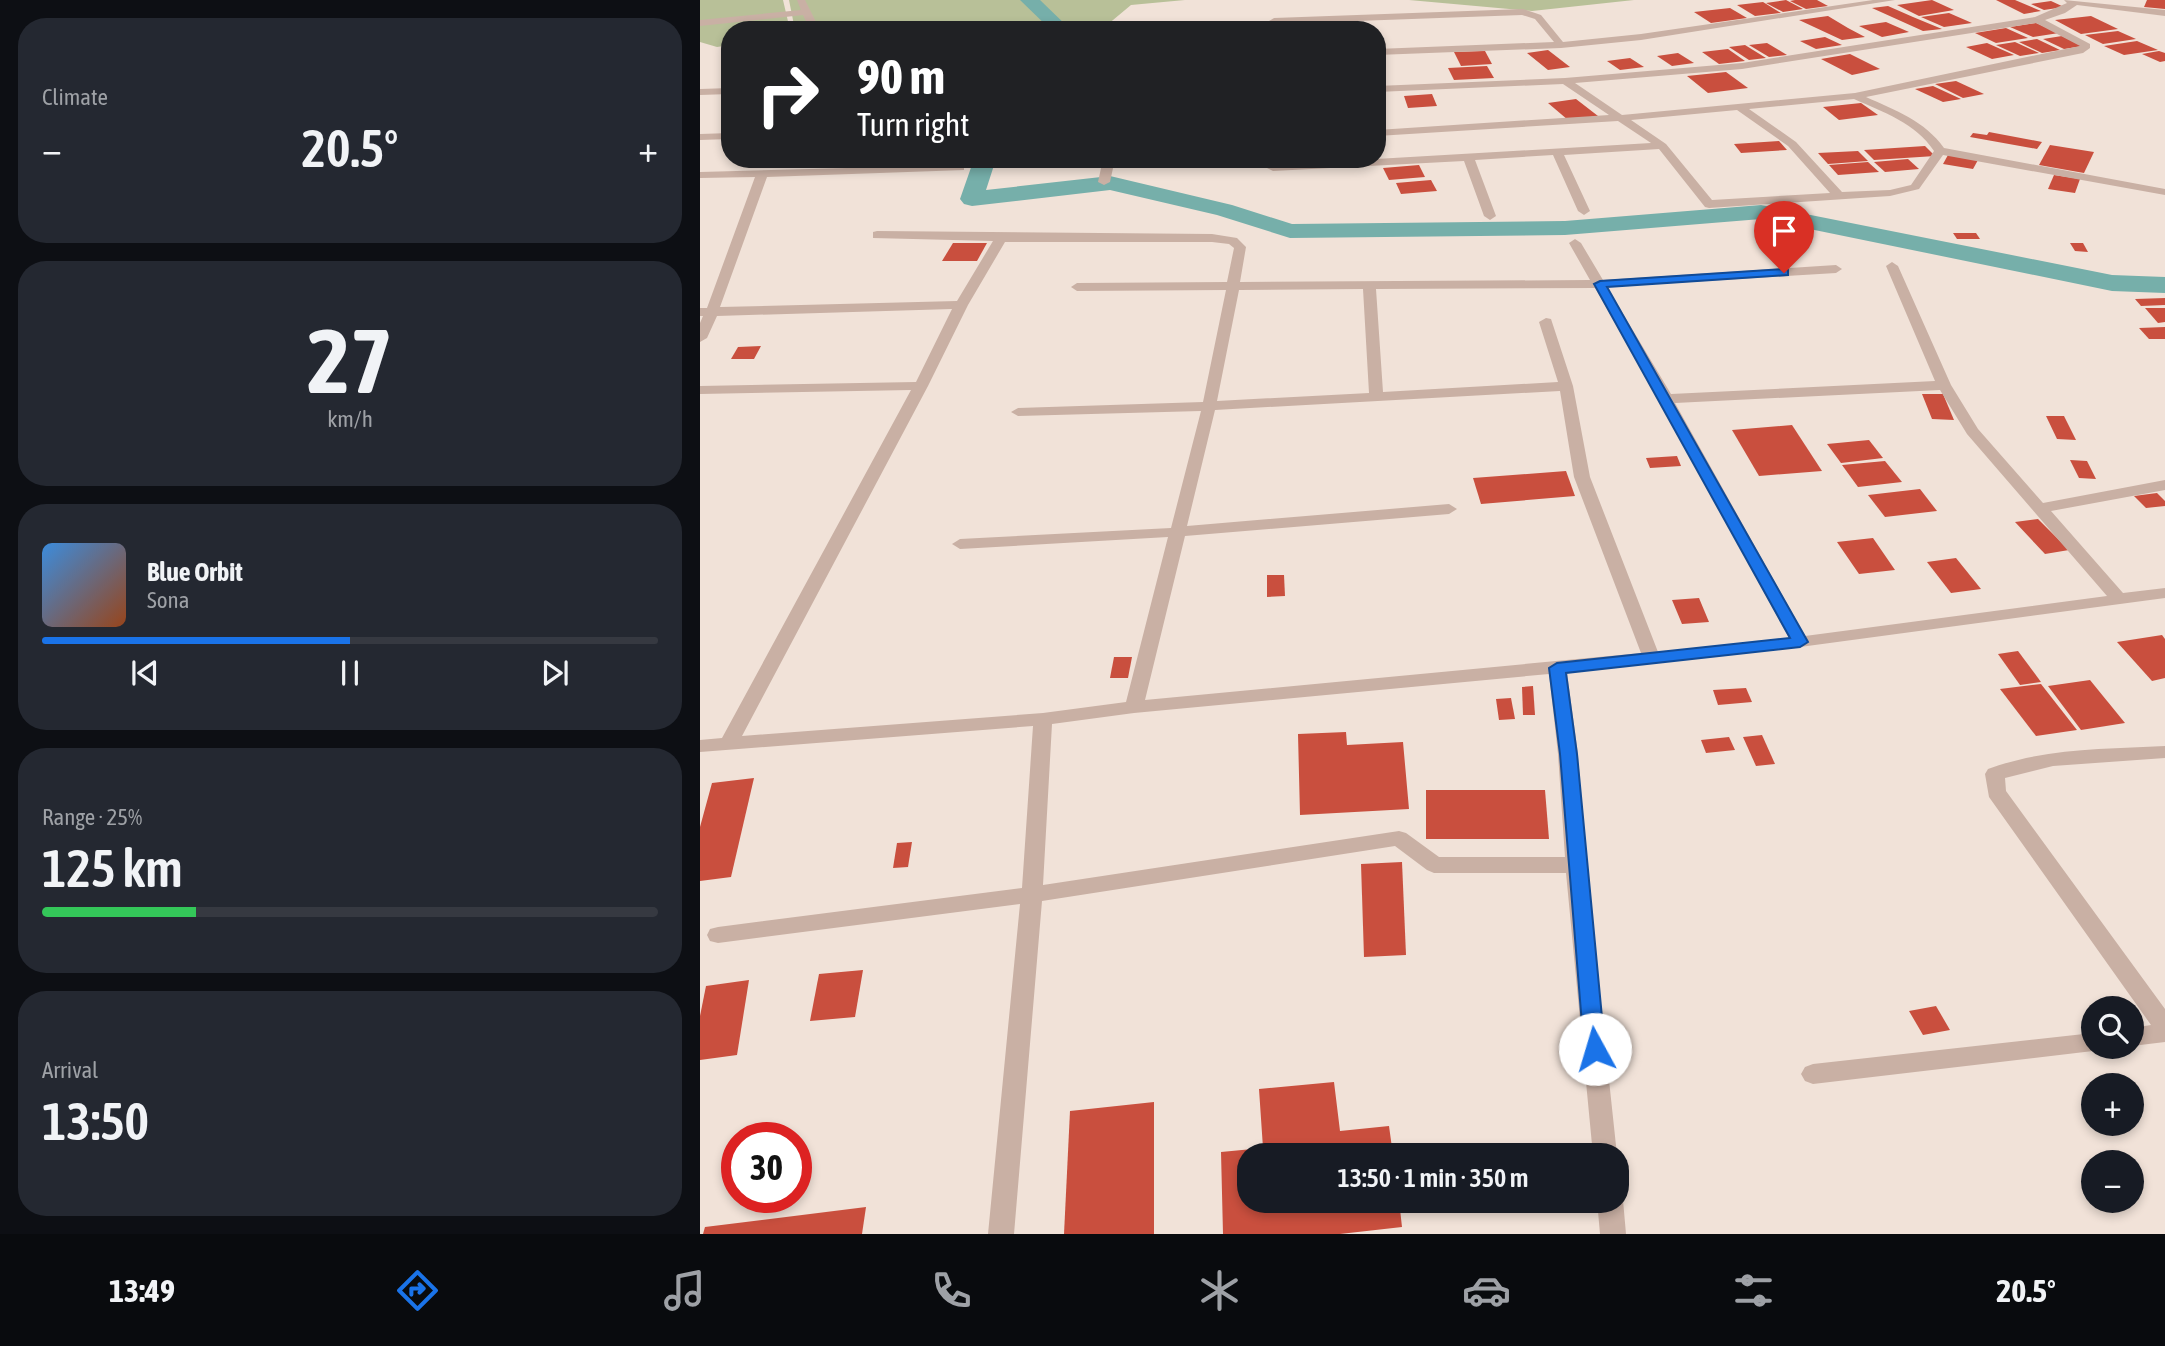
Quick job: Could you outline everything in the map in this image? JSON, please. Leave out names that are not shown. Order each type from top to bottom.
[{"type":"street","points":[[801,0],[810,21]]},
{"type":"street","points":[[1386,52],[1561,45],[1762,21],[1891,0]]},
{"type":"street","points":[[2060,0],[2165,13]]},
{"type":"street","points":[[1386,89],[1565,81],[1742,66],[2037,20],[2077,1]]},
{"type":"street","points":[[700,23],[806,12]]},
{"type":"street","points":[[1274,21],[1523,12],[1538,17],[1561,45]]},
{"type":"street","points":[[1386,132],[1619,118],[1855,96],[2080,51],[2087,46],[2037,20]]},
{"type":"street","points":[[1565,81],[1662,146],[1709,204],[1890,193],[1915,187],[1940,151]]},
{"type":"street","points":[[700,92],[721,91]]},
{"type":"street","points":[[1855,96],[1900,116],[1934,140],[1940,151]]},
{"type":"street","points":[[1741,108],[1793,144],[1839,196]]},
{"type":"street","points":[[700,137],[721,136]]},
{"type":"street","points":[[1386,162],[1662,146]]},
{"type":"street","points":[[1940,151],[2165,192]]},
{"type":"street","points":[[1556,152],[1584,211]]},
{"type":"street","points":[[1468,157],[1490,216]]},
{"type":"street","points":[[700,175],[960,168]]},
{"type":"street","points":[[1104,182],[1107,168]]},
{"type":"street","points":[[700,338],[706,312],[763,172]]},
{"type":"street","points":[[877,235],[1225,239],[1240,247],[1209,406],[1134,707]]},
{"type":"street","points":[[728,744],[921,386],[961,304],[1001,238]]},
{"type":"street","points":[[1575,243],[1666,399],[1800,642]]},
{"type":"street","points":[[1892,266],[1944,386],[1972,431],[2119,599]]},
{"type":"street","points":[[1077,287],[1600,284],[1836,270]]},
{"type":"street","points":[[1369,287],[1376,396]]},
{"type":"street","points":[[706,312],[961,304]]},
{"type":"street","points":[[1546,322],[1566,386],[1582,477],[1652,658]]},
{"type":"street","points":[[700,390],[921,386]]},
{"type":"street","points":[[1018,412],[1209,406],[1566,386]]},
{"type":"street","points":[[1666,399],[1944,386]]},
{"type":"street","points":[[2041,508],[2165,485]]},
{"type":"street","points":[[960,544],[1178,532],[1449,509]]},
{"type":"street","points":[[700,746],[1044,719],[1134,707],[1557,668],[1800,642],[2165,593]]},
{"type":"street","points":[[1557,668],[1568,754],[1576,865],[1604,1143]]},
{"type":"street","points":[[1001,1234],[1032,895],[1044,719]]},
{"type":"street","points":[[2165,752],[2035,762],[2010,766],[1995,774],[1996,792],[2165,1027]]},
{"type":"street","points":[[718,935],[1032,895],[1399,838],[1434,865],[1576,865]]},
{"type":"street","points":[[2144,1036],[2165,1033]]},
{"type":"street","points":[[1813,1073],[2081,1043]]},
{"type":"street","points":[[1611,1213],[1613,1234]]},
{"type":"green space","points":[[700,0],[783,0],[788,21],[721,21],[721,46],[700,42]]},
{"type":"green space","points":[[789,0],[1185,0],[1131,5],[1112,21],[793,21]]},
{"type":"green space","points":[[1409,0],[1634,0],[1532,11]]},
{"type":"building","points":[[1786,0],[1803,9],[1783,12],[1766,3]]},
{"type":"building","points":[[1817,0],[1828,6],[1806,9],[1790,1]]},
{"type":"building","points":[[1932,0],[1954,10],[1919,16],[1897,5]]},
{"type":"building","points":[[1996,0],[2015,0],[2041,11],[2024,14]]},
{"type":"building","points":[[2147,0],[2165,0],[2165,9],[2144,7]]},
{"type":"building","points":[[2051,1],[2064,7],[2044,10],[2031,4]]},
{"type":"building","points":[[1763,2],[1781,13],[1755,16],[1737,5]]},
{"type":"building","points":[[1888,6],[1942,29],[1923,31],[1872,8]]},
{"type":"building","points":[[1730,8],[1747,18],[1711,23],[1694,12]]},
{"type":"building","points":[[1949,13],[1972,23],[1944,27],[1921,17]]},
{"type":"building","points":[[1828,16],[1865,37],[1842,40],[1799,20]]},
{"type":"building","points":[[2091,16],[2118,29],[2081,34],[2055,20]]},
{"type":"building","points":[[1886,22],[1909,32],[1882,37],[1859,26]]},
{"type":"building","points":[[2036,23],[2059,33],[2033,37],[2010,27]]},
{"type":"building","points":[[2006,28],[2028,38],[1996,43],[1975,33]]},
{"type":"building","points":[[2118,31],[2136,39],[2103,44],[2085,35]]},
{"type":"building","points":[[2062,36],[2083,46],[2064,49],[2043,39]]},
{"type":"building","points":[[1825,37],[1842,45],[1816,49],[1800,41]]},
{"type":"building","points":[[2037,39],[2060,50],[2042,53],[2019,42]]},
{"type":"building","points":[[2137,41],[2158,50],[2124,55],[2104,46]]},
{"type":"building","points":[[2015,42],[2039,53],[2020,56],[1996,45]]},
{"type":"building","points":[[1767,43],[1787,55],[1769,57],[1749,45]]},
{"type":"building","points":[[1987,43],[2014,55],[1992,59],[1966,47]]},
{"type":"building","points":[[1745,45],[1766,58],[1749,60],[1729,47]]},
{"type":"building","points":[[1728,49],[1745,61],[1719,64],[1702,52]]},
{"type":"building","points":[[1548,50],[1570,67],[1548,70],[1527,53]]},
{"type":"building","points":[[1485,51],[1492,64],[1461,66],[1454,52]]},
{"type":"building","points":[[2159,51],[2165,53],[2165,61],[2160,62],[2142,54]]},
{"type":"building","points":[[1678,53],[1694,63],[1672,66],[1657,56]]},
{"type":"building","points":[[1850,54],[1880,69],[1852,75],[1821,59]]},
{"type":"building","points":[[1630,58],[1644,67],[1620,70],[1607,61]]},
{"type":"building","points":[[1487,66],[1494,78],[1454,80],[1448,68]]},
{"type":"building","points":[[1726,72],[1748,88],[1708,93],[1687,76]]},
{"type":"building","points":[[1956,81],[1984,94],[1963,98],[1935,84]]},
{"type":"building","points":[[1933,86],[1961,99],[1943,102],[1915,89]]},
{"type":"building","points":[[1432,94],[1437,106],[1408,108],[1404,96]]},
{"type":"building","points":[[1576,99],[1598,116],[1568,120],[1548,103]]},
{"type":"building","points":[[1861,103],[1878,115],[1839,120],[1823,107]]},
{"type":"building","points":[[1989,132],[2042,142],[2037,149],[1970,137],[1973,133],[1987,135]]},
{"type":"building","points":[[1779,141],[1787,150],[1741,153],[1734,144]]},
{"type":"building","points":[[2050,145],[2094,152],[2084,173],[2039,165]]},
{"type":"building","points":[[1925,146],[1935,156],[1874,160],[1864,150]]},
{"type":"building","points":[[1858,151],[1868,161],[1828,164],[1818,153]]},
{"type":"building","points":[[1948,155],[1978,160],[1973,169],[1943,164]]},
{"type":"building","points":[[1908,159],[1919,169],[1885,172],[1874,162]]},
{"type":"building","points":[[1868,162],[1879,172],[1838,175],[1829,165]]},
{"type":"building","points":[[1419,165],[1425,177],[1389,180],[1383,168]]},
{"type":"building","points":[[2054,175],[2080,179],[2075,193],[2048,189]]},
{"type":"building","points":[[1431,180],[1437,191],[1401,194],[1396,183]]},
{"type":"building","points":[[1953,233],[1976,233],[1980,239],[1957,239]]},
{"type":"building","points":[[953,243],[987,243],[977,261],[942,261]]},
{"type":"building","points":[[2070,243],[2083,243],[2088,252],[2075,251]]},
{"type":"building","points":[[2165,298],[2165,305],[2141,306],[2135,299]]},
{"type":"building","points":[[2145,308],[2165,308],[2165,322],[2158,323]]},
{"type":"building","points":[[2165,327],[2165,339],[2149,339],[2139,328]]},
{"type":"building","points":[[761,346],[754,359],[731,359],[738,347]]},
{"type":"building","points":[[1922,394],[1943,394],[1954,420],[1932,419]]},
{"type":"building","points":[[2046,416],[2064,416],[2076,440],[2057,439]]},
{"type":"building","points":[[1792,425],[1822,471],[1759,476],[1732,430]]},
{"type":"building","points":[[1869,440],[1883,458],[1841,463],[1827,444]]},
{"type":"building","points":[[1677,456],[1681,466],[1650,468],[1646,458]]},
{"type":"building","points":[[2070,460],[2087,461],[2096,479],[2079,478]]},
{"type":"building","points":[[1885,461],[1902,482],[1858,487],[1842,465]]},
{"type":"building","points":[[1566,471],[1575,496],[1481,504],[1473,478]]},
{"type":"building","points":[[1920,489],[1937,511],[1885,517],[1868,495]]},
{"type":"building","points":[[2157,493],[2165,501],[2165,506],[2146,508],[2134,496]]},
{"type":"building","points":[[2038,519],[2069,550],[2045,554],[2015,522]]},
{"type":"building","points":[[1873,538],[1895,570],[1859,574],[1837,542]]},
{"type":"building","points":[[1956,558],[1981,589],[1951,593],[1927,562]]},
{"type":"building","points":[[1267,575],[1284,575],[1285,596],[1267,597]]},
{"type":"building","points":[[1699,598],[1709,622],[1682,624],[1672,600]]},
{"type":"building","points":[[2162,635],[2165,639],[2165,678],[2152,681],[2117,642]]},
{"type":"building","points":[[2018,651],[2041,682],[2020,685],[1998,654]]},
{"type":"building","points":[[1114,657],[1132,657],[1128,678],[1110,678]]},
{"type":"building","points":[[2090,680],[2125,723],[2081,730],[2048,686]]},
{"type":"building","points":[[2041,684],[2077,730],[2036,736],[2000,689]]},
{"type":"building","points":[[1533,686],[1535,715],[1523,715],[1522,687]]},
{"type":"building","points":[[1746,688],[1752,702],[1718,705],[1713,690]]},
{"type":"building","points":[[1511,698],[1515,719],[1499,720],[1496,699]]},
{"type":"building","points":[[1346,732],[1347,745],[1403,742],[1409,809],[1300,815],[1298,734]]},
{"type":"building","points":[[1762,735],[1775,764],[1756,766],[1743,737]]},
{"type":"building","points":[[1729,737],[1735,750],[1706,753],[1701,740]]},
{"type":"building","points":[[754,778],[731,877],[700,881],[700,827],[712,783]]},
{"type":"building","points":[[1426,790],[1545,790],[1549,839],[1426,839]]},
{"type":"building","points":[[912,842],[908,867],[893,868],[897,843]]},
{"type":"building","points":[[1402,862],[1406,955],[1364,957],[1361,864]]},
{"type":"building","points":[[863,970],[855,1017],[810,1021],[819,974]]},
{"type":"building","points":[[749,980],[737,1055],[700,1060],[700,1016],[706,986]]},
{"type":"building","points":[[1936,1006],[1950,1030],[1923,1035],[1909,1011]]},
{"type":"building","points":[[1334,1082],[1340,1131],[1389,1126],[1391,1143],[1263,1143],[1259,1089]]},
{"type":"building","points":[[1154,1102],[1154,1234],[1064,1234],[1070,1111]]},
{"type":"building","points":[[1237,1150],[1237,1213],[1400,1213],[1402,1227],[1340,1234],[1223,1234],[1221,1152]]},
{"type":"building","points":[[866,1207],[862,1234],[703,1234],[705,1227]]},
{"type":"waterway","points":[[1029,0],[1052,21]]},
{"type":"waterway","points":[[982,168],[972,199],[1110,183],[1224,210],[1290,231],[1565,228],[1761,212],[2112,283],[2165,285]]},
{"type":"route","points":[[1595,1049],[1568,754],[1557,668],[1800,642],[1600,284],[1784,273]]}]
